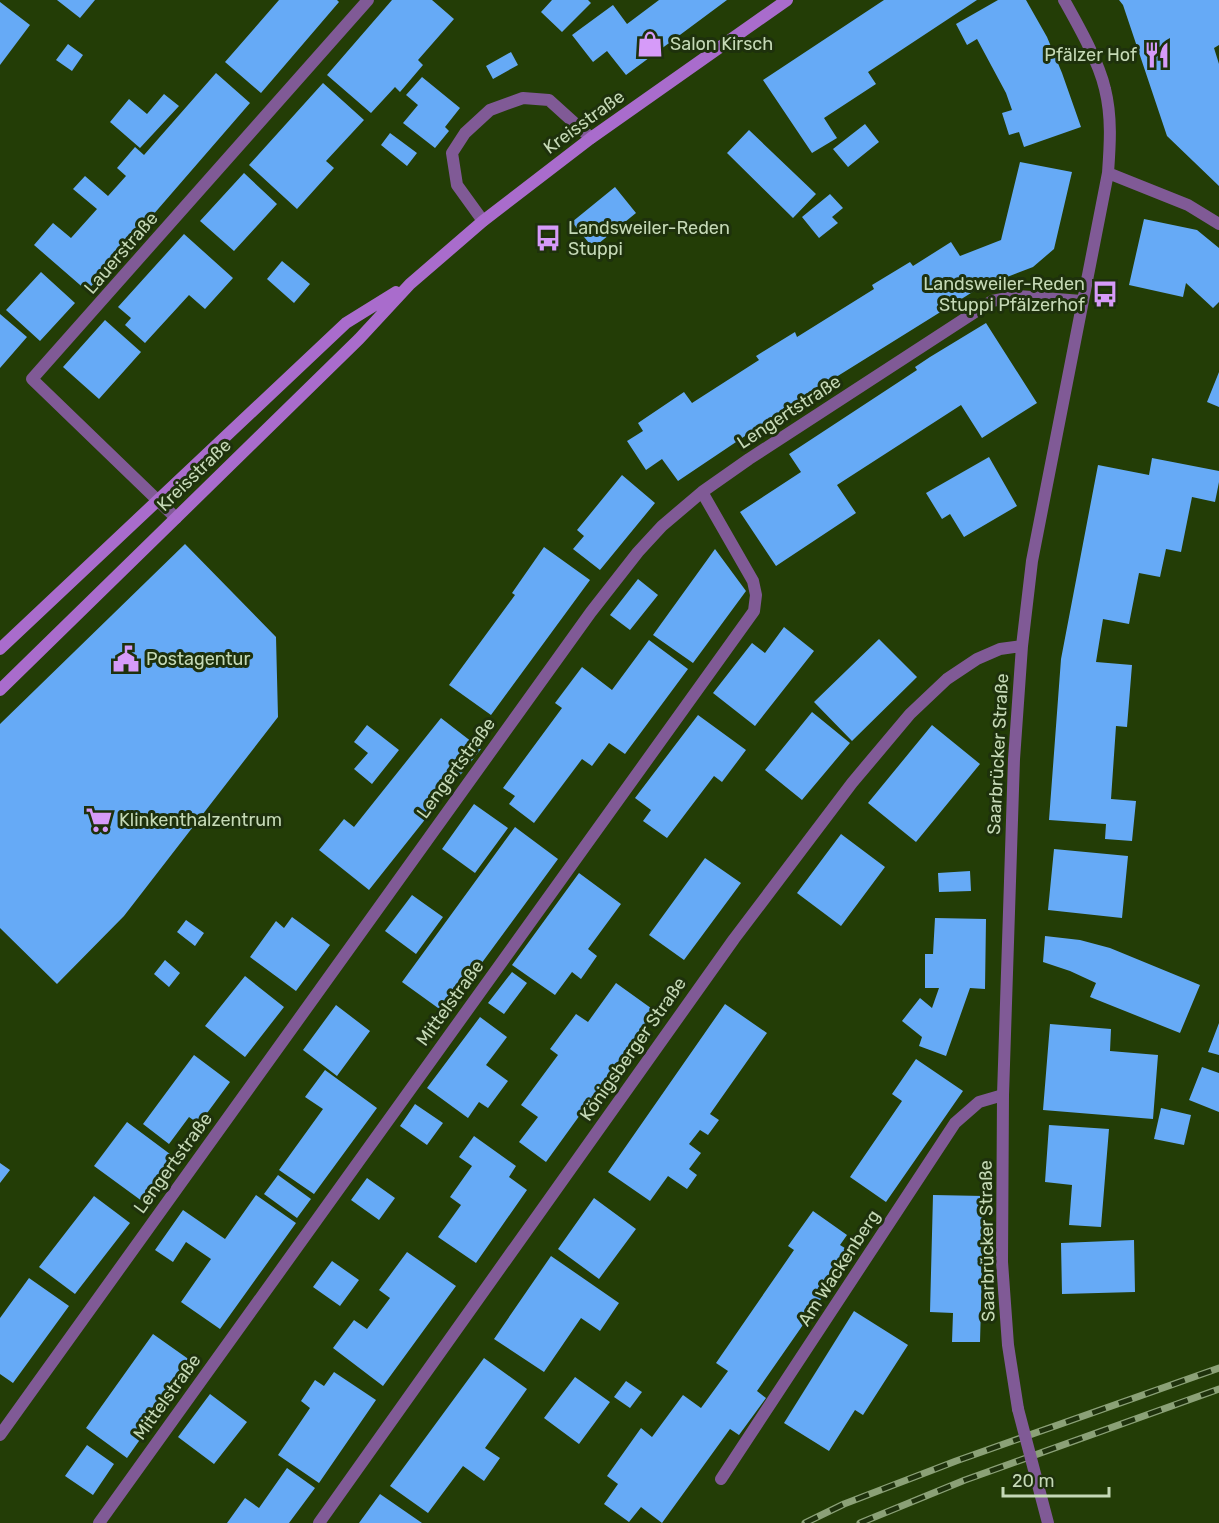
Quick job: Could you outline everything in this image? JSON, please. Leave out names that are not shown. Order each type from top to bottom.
[{"type":"main road","name":"Kreisstraße","points":[[0,690],[359,339],[410,284],[483,221],[591,138],[787,0]]},
{"type":"main road","name":"Kreisstraße","points":[[0,649],[346,323],[410,284]]},
{"type":"street","name":"Lauerstraße","points":[[176,518],[32,379],[368,0]]},
{"type":"street","name":"Saarbrücker Straße","points":[[1048,1523],[1018,1409],[1008,1345],[1002,1262],[1003,1095],[1014,759],[1022,646],[1032,561],[1108,172],[1111,129],[1105,88],[1085,38],[1064,0]]},
{"type":"street","points":[[483,221],[458,185],[453,153],[465,133],[490,110],[523,98],[549,100],[591,138]]},
{"type":"street","points":[[1108,172],[1188,206],[1219,224]]},
{"type":"street","name":"Lengertstraße","points":[[0,1435],[591,612],[638,552],[662,526],[702,492],[749,459],[992,301],[1018,296],[1082,301]]},
{"type":"street","name":"Mittelstraße","points":[[99,1523],[754,611],[756,595],[753,581],[702,492]]},
{"type":"street","name":"Königsberger Straße","points":[[319,1523],[720,959],[852,783],[910,714],[947,679],[977,659],[1000,649],[1022,646]]},
{"type":"street","name":"Am Wackenberg","points":[[721,1479],[955,1124],[979,1102],[1003,1095]]},
{"type":"building","points":[[57,0],[95,0],[80,18]]},
{"type":"building","points":[[279,0],[337,0],[339,2],[261,93],[225,62]]},
{"type":"building","points":[[392,0],[432,0],[454,19],[418,60],[423,65],[400,92],[395,87],[371,113],[327,75]]},
{"type":"building","points":[[552,0],[588,0],[591,3],[562,32],[541,12]]},
{"type":"building","points":[[659,0],[727,0],[626,75],[607,51],[593,62],[572,35],[613,5],[627,24]]},
{"type":"building","points":[[884,0],[977,0],[868,72],[876,84],[824,118],[837,138],[812,153],[763,80]]},
{"type":"building","points":[[998,0],[1026,0],[1047,37],[1081,127],[1024,147],[1019,132],[1009,135],[1002,113],[1012,110],[1006,93],[977,39],[967,45],[956,24]]},
{"type":"building","points":[[1119,0],[1219,0],[1219,45],[1214,48],[1219,64],[1219,186],[1167,136],[1123,5]]},
{"type":"building","points":[[0,2],[30,25],[0,65]]},
{"type":"building","points":[[68,44],[83,55],[72,71],[56,60]]},
{"type":"building","points":[[511,52],[518,65],[493,79],[486,66]]},
{"type":"building","points":[[216,73],[250,103],[87,291],[34,245],[53,223],[71,238],[97,209],[73,189],[85,176],[108,196],[126,176],[117,168],[135,147],[144,155]]},
{"type":"building","points":[[422,77],[460,108],[445,127],[449,131],[435,148],[403,123],[418,105],[406,95]]},
{"type":"building","points":[[323,83],[364,120],[326,161],[334,168],[297,209],[249,165]]},
{"type":"building","points":[[164,94],[179,106],[140,148],[110,122],[129,99],[147,114]]},
{"type":"building","points":[[865,124],[879,142],[848,167],[833,149]]},
{"type":"building","points":[[749,130],[816,194],[793,218],[727,153]]},
{"type":"building","points":[[390,133],[417,153],[407,166],[381,145]]},
{"type":"building","points":[[1020,162],[1072,172],[1054,249],[1033,267],[979,288],[788,407],[678,481],[662,459],[646,470],[627,441],[643,431],[638,423],[684,392],[692,403],[759,360],[756,356],[795,332],[797,337],[874,289],[872,285],[910,262],[913,266],[951,242],[960,256],[1001,240]]},
{"type":"building","points":[[244,173],[277,204],[234,251],[200,221]]},
{"type":"building","points":[[615,187],[636,213],[593,248],[572,222]]},
{"type":"building","points":[[830,194],[843,208],[832,217],[838,223],[819,238],[802,217]]},
{"type":"building","points":[[1144,219],[1197,230],[1219,248],[1219,302],[1213,308],[1186,283],[1183,297],[1129,285]]},
{"type":"building","points":[[184,234],[233,278],[205,309],[189,295],[145,343],[125,325],[131,318],[118,307]]},
{"type":"building","points":[[282,261],[310,284],[294,303],[267,279]]},
{"type":"building","points":[[41,272],[75,303],[40,341],[6,310]]},
{"type":"building","points":[[0,314],[27,337],[0,368]]},
{"type":"building","points":[[105,320],[141,352],[99,399],[63,367]]},
{"type":"building","points":[[986,323],[1037,403],[982,438],[961,405],[837,485],[856,513],[776,566],[740,512],[801,472],[789,454],[917,370],[915,367],[930,357]]},
{"type":"building","points":[[1219,372],[1219,407],[1207,402]]},
{"type":"building","points":[[989,457],[1017,506],[964,537],[950,514],[942,519],[926,493]]},
{"type":"building","points":[[1152,458],[1219,471],[1219,482],[1215,502],[1192,497],[1181,552],[1166,549],[1160,577],[1139,573],[1129,624],[1103,619],[1096,662],[1132,665],[1127,727],[1116,726],[1111,799],[1136,801],[1132,841],[1105,839],[1106,824],[1049,820],[1061,659],[1098,465],[1149,475]]},
{"type":"building","points":[[622,475],[655,503],[600,570],[573,549],[584,536],[577,530]]},
{"type":"building","name":"Klinkenthalzentrum","points":[[185,544],[276,637],[278,717],[124,916],[57,984],[0,928],[0,724]]},
{"type":"building","points":[[544,547],[590,580],[491,715],[449,685],[515,595],[512,593]]},
{"type":"building","points":[[715,549],[746,591],[693,663],[653,635]]},
{"type":"building","points":[[638,579],[658,595],[630,630],[610,615]]},
{"type":"building","points":[[784,627],[814,651],[755,726],[713,693],[752,643],[765,653]]},
{"type":"building","points":[[879,639],[917,677],[852,741],[814,702]]},
{"type":"building","points":[[649,640],[688,669],[625,754],[609,743],[592,766],[582,759],[534,823],[509,804],[515,796],[503,788],[562,708],[555,703],[582,667],[612,690]]},
{"type":"building","points":[[812,712],[850,743],[802,800],[765,770]]},
{"type":"building","points":[[698,715],[746,750],[722,782],[714,776],[667,838],[643,821],[651,810],[635,798]]},
{"type":"building","points":[[441,718],[481,749],[369,890],[319,850],[344,819],[354,827]]},
{"type":"building","points":[[367,725],[399,750],[372,784],[354,769],[368,753],[354,742]]},
{"type":"building","points":[[932,725],[980,764],[916,842],[868,803]]},
{"type":"building","points":[[474,804],[508,828],[475,873],[442,849]]},
{"type":"building","points":[[515,827],[558,859],[445,1013],[402,982]]},
{"type":"building","points":[[841,834],[885,867],[841,926],[797,893]]},
{"type":"building","points":[[1054,849],[1128,856],[1122,918],[1048,910]]},
{"type":"building","points":[[705,858],[741,883],[684,960],[649,935]]},
{"type":"building","points":[[970,871],[971,891],[939,892],[938,873]]},
{"type":"building","points":[[579,873],[621,904],[588,949],[597,956],[581,979],[572,972],[555,995],[512,965]]},
{"type":"building","points":[[412,895],[443,917],[416,954],[385,931]]},
{"type":"building","points":[[292,917],[330,945],[296,991],[250,957],[276,921],[284,928]]},
{"type":"building","points":[[935,918],[986,919],[985,989],[970,988],[946,1056],[919,1046],[922,1037],[902,1021],[920,998],[932,1008],[939,988],[925,988],[925,954],[933,954]]},
{"type":"building","points":[[186,920],[204,933],[195,946],[177,932]]},
{"type":"building","points":[[1045,936],[1080,940],[1110,948],[1200,985],[1180,1033],[1090,997],[1096,983],[1043,962]]},
{"type":"building","points":[[165,960],[180,973],[169,987],[154,974]]},
{"type":"building","points":[[512,972],[527,983],[504,1014],[488,1003]]},
{"type":"building","points":[[245,976],[284,1007],[245,1057],[205,1026]]},
{"type":"building","points":[[616,983],[655,1011],[546,1162],[519,1142],[538,1117],[521,1105],[558,1055],[550,1049],[576,1014],[588,1022]]},
{"type":"building","points":[[725,1004],[767,1033],[710,1114],[719,1120],[708,1135],[700,1130],[689,1144],[701,1153],[689,1169],[697,1175],[687,1189],[668,1176],[650,1201],[608,1172]]},
{"type":"building","points":[[336,1005],[370,1031],[337,1076],[303,1050]]},
{"type":"building","points":[[480,1017],[507,1037],[486,1065],[508,1081],[488,1108],[479,1102],[468,1118],[427,1088]]},
{"type":"building","points":[[1219,1023],[1219,1055],[1208,1052]]},
{"type":"building","points":[[1050,1024],[1111,1029],[1110,1051],[1158,1055],[1153,1119],[1043,1110]]},
{"type":"building","points":[[194,1055],[230,1082],[199,1124],[189,1117],[169,1144],[143,1124]]},
{"type":"building","points":[[916,1059],[963,1091],[886,1202],[850,1177],[902,1101],[892,1094]]},
{"type":"building","points":[[1202,1067],[1219,1073],[1219,1112],[1189,1100]]},
{"type":"building","points":[[325,1070],[377,1108],[314,1194],[279,1170],[323,1109],[305,1097]]},
{"type":"building","points":[[415,1104],[443,1123],[427,1145],[400,1126]]},
{"type":"building","points":[[1161,1108],[1191,1115],[1184,1145],[1154,1139]]},
{"type":"building","points":[[127,1122],[178,1160],[146,1204],[94,1166]]},
{"type":"building","points":[[1049,1125],[1109,1129],[1101,1227],[1069,1225],[1072,1185],[1045,1182]]},
{"type":"building","points":[[474,1136],[516,1166],[509,1177],[527,1190],[476,1263],[438,1237],[461,1205],[450,1197],[472,1166],[459,1157]]},
{"type":"building","points":[[0,1163],[10,1170],[0,1183]]},
{"type":"building","points":[[278,1175],[311,1199],[297,1218],[264,1194]]},
{"type":"building","points":[[367,1178],[395,1198],[379,1220],[351,1200]]},
{"type":"building","points":[[256,1195],[296,1223],[220,1329],[181,1302],[211,1259],[186,1242],[173,1262],[155,1250],[183,1210],[225,1239]]},
{"type":"building","points":[[933,1195],[984,1196],[980,1342],[952,1342],[953,1313],[930,1312]]},
{"type":"building","points":[[94,1196],[130,1223],[75,1294],[39,1267]]},
{"type":"building","points":[[594,1198],[636,1229],[599,1279],[558,1249]]},
{"type":"building","points":[[813,1211],[847,1235],[840,1245],[853,1253],[757,1391],[766,1398],[739,1435],[730,1429],[662,1523],[641,1507],[629,1522],[604,1504],[618,1484],[607,1476],[641,1428],[652,1437],[683,1395],[701,1408],[728,1371],[716,1363],[794,1250],[788,1246]]},
{"type":"building","points":[[1134,1240],[1135,1292],[1062,1294],[1061,1243]]},
{"type":"building","points":[[407,1252],[456,1286],[383,1386],[333,1348],[354,1320],[367,1329],[390,1298],[379,1290]]},
{"type":"building","points":[[551,1256],[619,1303],[600,1331],[581,1318],[544,1372],[494,1339]]},
{"type":"building","points":[[332,1261],[359,1280],[340,1306],[313,1287]]},
{"type":"building","points":[[29,1278],[69,1306],[13,1383],[0,1374],[0,1318]]},
{"type":"building","points":[[854,1311],[908,1345],[863,1415],[855,1410],[829,1451],[784,1423]]},
{"type":"building","points":[[153,1334],[194,1363],[127,1458],[86,1428]]},
{"type":"building","points":[[484,1358],[527,1389],[485,1448],[500,1458],[484,1481],[463,1466],[428,1513],[390,1486]]},
{"type":"building","points":[[334,1372],[376,1400],[319,1483],[278,1455],[310,1408],[301,1401],[315,1380],[324,1386]]},
{"type":"building","points":[[575,1377],[610,1402],[579,1444],[544,1418]]},
{"type":"building","points":[[626,1381],[642,1392],[630,1408],[614,1397]]},
{"type":"building","points":[[210,1394],[247,1422],[214,1464],[178,1437]]},
{"type":"building","points":[[87,1445],[114,1464],[93,1495],[65,1476]]},
{"type":"building","points":[[287,1468],[315,1488],[289,1523],[227,1523],[245,1498],[259,1508]]},
{"type":"building","points":[[380,1494],[422,1523],[359,1523]]},
{"type":"railway","points":[[805,1523],[844,1504],[956,1461],[1219,1368]]},
{"type":"railway","points":[[860,1523],[965,1480],[1219,1389]]},
{"type":"place","name":"Salon Kirsch","points":[[650,44]]},
{"type":"place","name":"Pfälzer Hof","points":[[1157,55]]},
{"type":"place","name":"Landsweiler-Reden Stuppi","points":[[548,238]]},
{"type":"place","name":"Landsweiler-Reden Stuppi Pfälzerhof","points":[[1105,294]]},
{"type":"place","name":"Postagentur","points":[[126,659]]},
{"type":"place","name":"Klinkenthalzentrum","points":[[99,820]]}]
